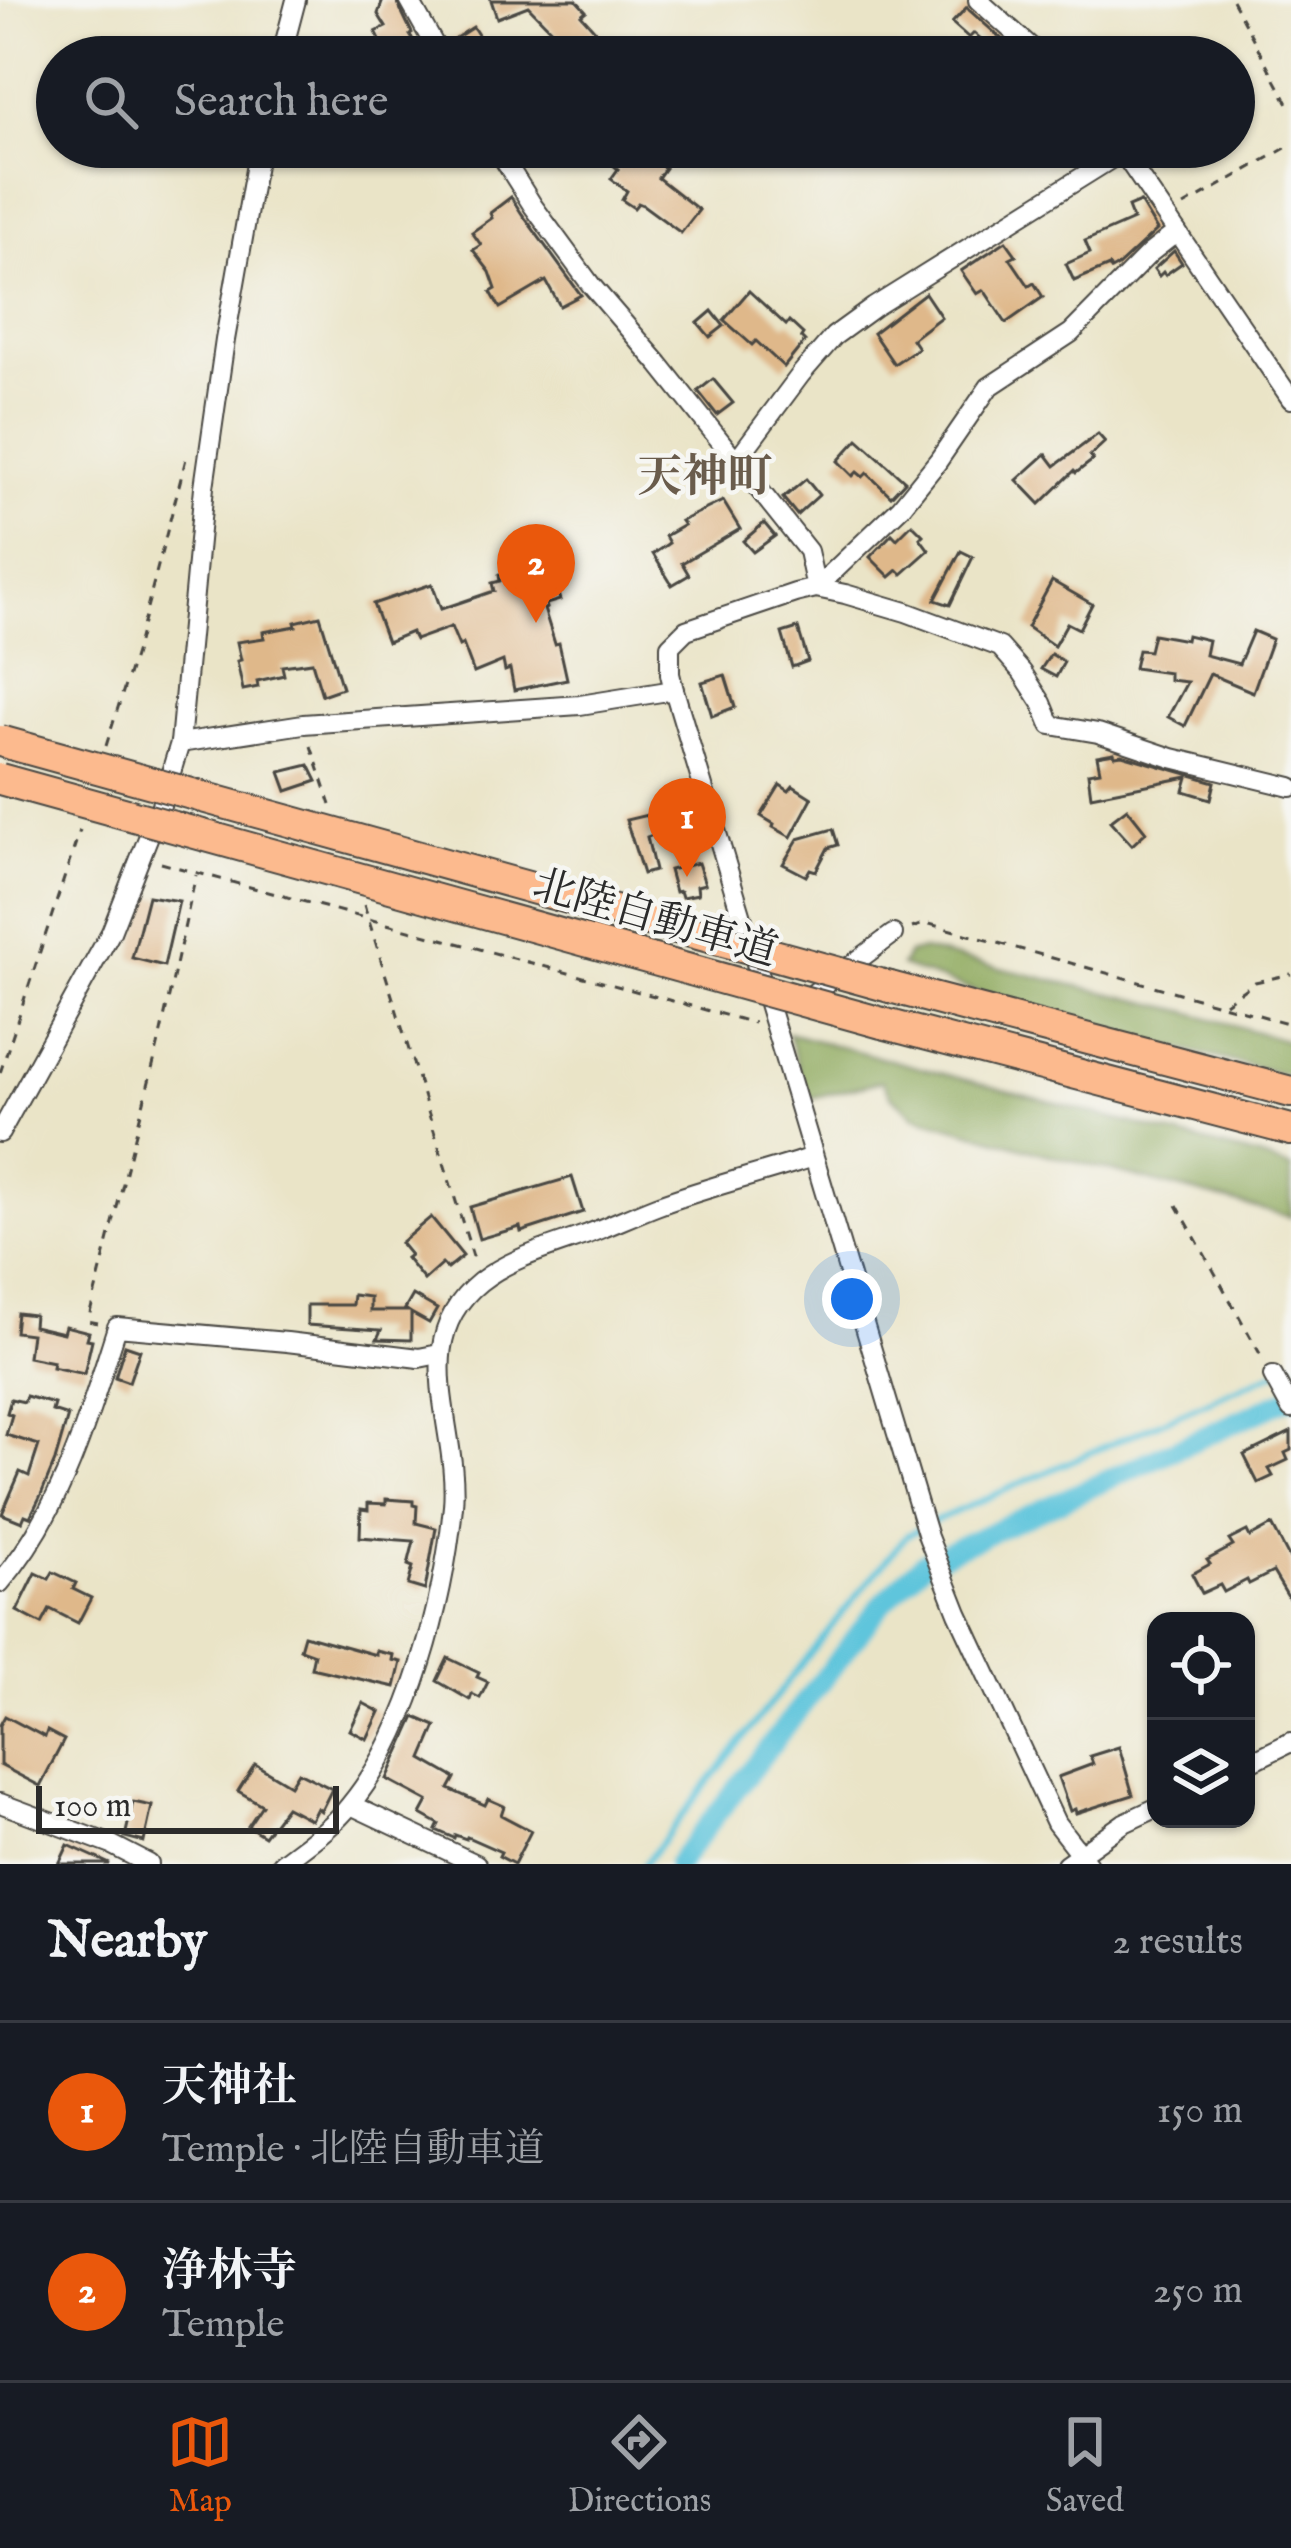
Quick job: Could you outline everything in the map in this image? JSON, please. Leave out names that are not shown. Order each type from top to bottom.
[{"type":"highway","name":"北陸自動車道","points":[[0,741],[890,987],[1291,1092]]},
{"type":"highway","name":"北陸自動車道","points":[[0,778],[882,1024],[1291,1130]]},
{"type":"street","points":[[287,36],[296,0]]},
{"type":"street","points":[[409,0],[429,36]]},
{"type":"street","points":[[979,0],[1019,36]]},
{"type":"street","points":[[0,1133],[95,965],[141,858],[180,743],[204,487],[255,168]]},
{"type":"street","points":[[509,168],[591,285],[808,551],[816,588]]},
{"type":"street","points":[[736,461],[834,336],[1092,168]]},
{"type":"street","points":[[1133,168],[1291,399]]},
{"type":"street","points":[[816,588],[901,507],[989,387],[1071,333],[1172,224]]},
{"type":"street","points":[[1147,1812],[1124,1823],[1078,1860],[1056,1823],[958,1613],[928,1538],[813,1157],[674,690],[670,646],[686,629],[816,588],[906,612],[1000,647],[1022,672],[1051,725],[1098,733],[1172,758],[1291,787]]},
{"type":"street","points":[[180,743],[303,724],[580,705],[674,690]]},
{"type":"street","points":[[774,1023],[893,934]]},
{"type":"street","points":[[281,1864],[337,1820],[371,1774],[396,1729],[436,1614],[453,1502],[439,1354],[456,1308],[481,1282],[523,1258],[657,1206],[813,1157]]},
{"type":"street","points":[[0,1582],[43,1521],[68,1474],[117,1327],[419,1358],[439,1354]]},
{"type":"street","points":[[1268,1369],[1291,1409]]},
{"type":"street","points":[[1255,1760],[1291,1742]]},
{"type":"street","points":[[0,1803],[149,1864]]},
{"type":"street","points":[[350,1805],[476,1864]]},
{"type":"path","points":[[1232,0],[1251,36]]},
{"type":"path","points":[[1255,42],[1291,109]]},
{"type":"path","points":[[1172,224],[1291,145]]},
{"type":"path","points":[[103,757],[189,449]]},
{"type":"path","points":[[303,724],[333,812]]},
{"type":"path","points":[[0,1073],[83,821]]},
{"type":"path","points":[[141,858],[756,1023],[774,1023]]},
{"type":"path","points":[[117,1327],[88,1321],[158,1046],[196,873]]},
{"type":"path","points":[[362,899],[481,1282]]},
{"type":"path","points":[[893,934],[926,922],[1291,1024]]},
{"type":"path","points":[[1223,1004],[1255,982],[1291,974]]},
{"type":"path","points":[[1177,1205],[1268,1369]]},
{"type":"green space","points":[[923,950],[1185,1011],[1291,1042],[1291,1076],[1044,1015],[901,966],[908,954]]},
{"type":"green space","points":[[788,1033],[1291,1168],[1291,1217],[915,1116],[891,1096],[882,1081],[807,1099]]},
{"type":"building","points":[[383,0],[396,0],[411,36],[378,36],[376,32],[386,27],[378,14]]},
{"type":"building","points":[[491,0],[576,0],[586,11],[581,15],[600,36],[557,36],[528,6],[497,18]]},
{"type":"building","points":[[967,7],[999,36],[967,36],[952,23]]},
{"type":"building","points":[[665,168],[658,178],[699,210],[681,233],[643,205],[634,208],[622,200],[627,191],[611,179],[618,169]]},
{"type":"building","points":[[511,197],[581,295],[560,306],[546,281],[500,308],[491,292],[496,289],[490,272],[473,250],[481,245],[472,232]]},
{"type":"building","points":[[1140,202],[1157,230],[1118,266],[1074,281],[1066,264],[1090,253],[1085,241],[1133,220],[1128,207]]},
{"type":"building","points":[[1006,241],[1016,255],[1010,258],[1043,297],[1006,323],[984,290],[977,294],[961,271]]},
{"type":"building","points":[[1174,251],[1182,263],[1159,276],[1154,269]]},
{"type":"building","points":[[749,291],[803,334],[805,341],[784,367],[724,320]]},
{"type":"building","points":[[925,293],[941,317],[912,339],[918,348],[894,364],[873,333]]},
{"type":"building","points":[[712,311],[724,326],[710,337],[698,323]]},
{"type":"building","points":[[713,379],[733,403],[717,415],[698,391]]},
{"type":"building","points":[[1098,434],[1105,442],[1090,456],[1093,460],[1074,471],[1040,504],[1017,480],[1046,454],[1055,466]]},
{"type":"building","points":[[858,439],[905,481],[891,496],[867,473],[853,476],[838,461]]},
{"type":"building","points":[[806,479],[819,495],[797,515],[783,498]]},
{"type":"building","points":[[723,501],[740,529],[682,563],[689,575],[672,585],[653,554],[669,543],[665,536],[684,525],[681,521]]},
{"type":"building","points":[[764,523],[775,536],[753,552],[743,541]]},
{"type":"building","points":[[912,524],[929,550],[902,574],[898,570],[890,577],[870,557],[892,534],[897,539]]},
{"type":"building","points":[[961,551],[973,557],[950,605],[935,600]]},
{"type":"building","points":[[517,573],[520,587],[555,584],[560,600],[544,609],[555,644],[559,643],[567,679],[514,690],[510,669],[505,671],[503,661],[474,673],[451,627],[415,640],[411,632],[387,642],[373,604],[432,584],[441,609],[494,591],[492,583],[500,581],[499,575]]},
{"type":"building","points":[[1052,581],[1092,604],[1079,629],[1067,623],[1054,646],[1027,627]]},
{"type":"building","points":[[320,616],[342,688],[322,695],[312,662],[282,666],[284,675],[257,681],[258,687],[243,690],[237,642],[264,638],[263,632]]},
{"type":"building","points":[[798,628],[808,661],[792,667],[782,633]]},
{"type":"building","points":[[1253,631],[1272,639],[1253,692],[1210,674],[1185,726],[1168,717],[1187,682],[1169,680],[1169,673],[1134,668],[1138,650],[1149,651],[1153,634],[1208,640],[1205,655],[1239,664]]},
{"type":"building","points":[[1051,654],[1064,662],[1056,677],[1041,669]]},
{"type":"building","points":[[725,675],[735,707],[712,716],[702,682]]},
{"type":"building","points":[[1114,753],[1215,782],[1211,799],[1184,791],[1188,777],[1091,796],[1088,773],[1100,771],[1097,756]]},
{"type":"building","points":[[309,765],[317,781],[287,791],[280,772]]},
{"type":"building","points":[[780,785],[789,791],[793,786],[812,798],[791,837],[761,816]]},
{"type":"building","points":[[1127,808],[1146,832],[1132,845],[1110,821]]},
{"type":"building","points":[[647,815],[655,871],[643,874],[626,820]]},
{"type":"building","points":[[833,829],[838,845],[828,848],[816,871],[810,869],[806,876],[783,864],[798,839]]},
{"type":"building","points":[[698,863],[705,884],[697,886],[698,894],[682,897],[680,891],[675,892],[669,870]]},
{"type":"building","points":[[148,896],[179,901],[164,966],[132,958]]},
{"type":"building","points":[[572,1177],[583,1212],[521,1232],[520,1227],[479,1239],[470,1207]]},
{"type":"building","points":[[431,1217],[463,1256],[447,1269],[442,1264],[424,1280],[400,1243]]},
{"type":"building","points":[[353,1295],[370,1297],[370,1311],[408,1311],[413,1295],[437,1309],[429,1323],[411,1313],[411,1340],[377,1339],[381,1330],[307,1325],[307,1305],[352,1305]]},
{"type":"building","points":[[17,1313],[34,1315],[33,1326],[63,1333],[65,1326],[89,1332],[87,1339],[92,1340],[84,1374],[28,1357],[31,1334],[15,1332]]},
{"type":"building","points":[[125,1345],[140,1350],[129,1382],[115,1377]]},
{"type":"building","points":[[26,1396],[54,1404],[52,1411],[68,1416],[40,1497],[22,1522],[2,1514],[20,1472],[29,1476],[39,1445],[6,1435],[11,1399],[24,1402]]},
{"type":"building","points":[[1291,1432],[1291,1450],[1285,1453],[1288,1460],[1269,1469],[1273,1476],[1258,1483],[1244,1455]]},
{"type":"building","points":[[386,1499],[413,1501],[416,1523],[436,1528],[425,1590],[408,1585],[414,1541],[360,1537],[361,1509],[368,1510],[368,1503],[386,1504]]},
{"type":"building","points":[[1272,1525],[1291,1561],[1291,1602],[1273,1572],[1224,1592],[1220,1585],[1202,1593],[1192,1574],[1233,1546],[1229,1540],[1247,1531],[1250,1537]]},
{"type":"building","points":[[53,1572],[76,1583],[73,1589],[91,1598],[78,1623],[50,1609],[42,1624],[17,1611],[36,1573],[49,1579]]},
{"type":"building","points":[[304,1635],[376,1655],[376,1651],[393,1655],[392,1660],[401,1662],[395,1687],[311,1668],[314,1654],[300,1649]]},
{"type":"building","points":[[448,1658],[488,1682],[480,1698],[472,1694],[470,1700],[437,1681]]},
{"type":"building","points":[[363,1703],[380,1712],[367,1739],[350,1730]]},
{"type":"building","points":[[5,1716],[45,1737],[47,1731],[64,1740],[40,1786],[0,1765],[0,1725]]},
{"type":"building","points":[[415,1717],[436,1726],[422,1759],[455,1778],[449,1789],[485,1805],[488,1799],[504,1806],[501,1815],[531,1831],[514,1864],[499,1856],[501,1852],[467,1837],[454,1838],[436,1830],[439,1824],[421,1814],[428,1801],[387,1779]]},
{"type":"building","points":[[1119,1747],[1133,1795],[1070,1811],[1058,1777],[1093,1764],[1090,1756]]},
{"type":"building","points":[[255,1764],[290,1785],[298,1772],[332,1789],[321,1811],[317,1808],[311,1820],[286,1807],[264,1836],[248,1826],[262,1805],[238,1791]]},
{"type":"building","points":[[133,1802],[152,1806],[144,1842],[125,1837]]},
{"type":"building","points":[[68,1845],[110,1864],[59,1864]]},
{"type":"waterway","points":[[930,1523],[1291,1365]]},
{"type":"waterway","points":[[677,1864],[882,1604],[923,1563],[1291,1397]]},
{"type":"waterway","points":[[644,1864],[843,1612],[907,1535],[919,1529]]},
{"type":"place","name":"浄林寺","points":[[536,623]]},
{"type":"place","name":"天神社","points":[[687,877]]},
{"type":"district","name":"天神町","points":[[705,475]]}]
